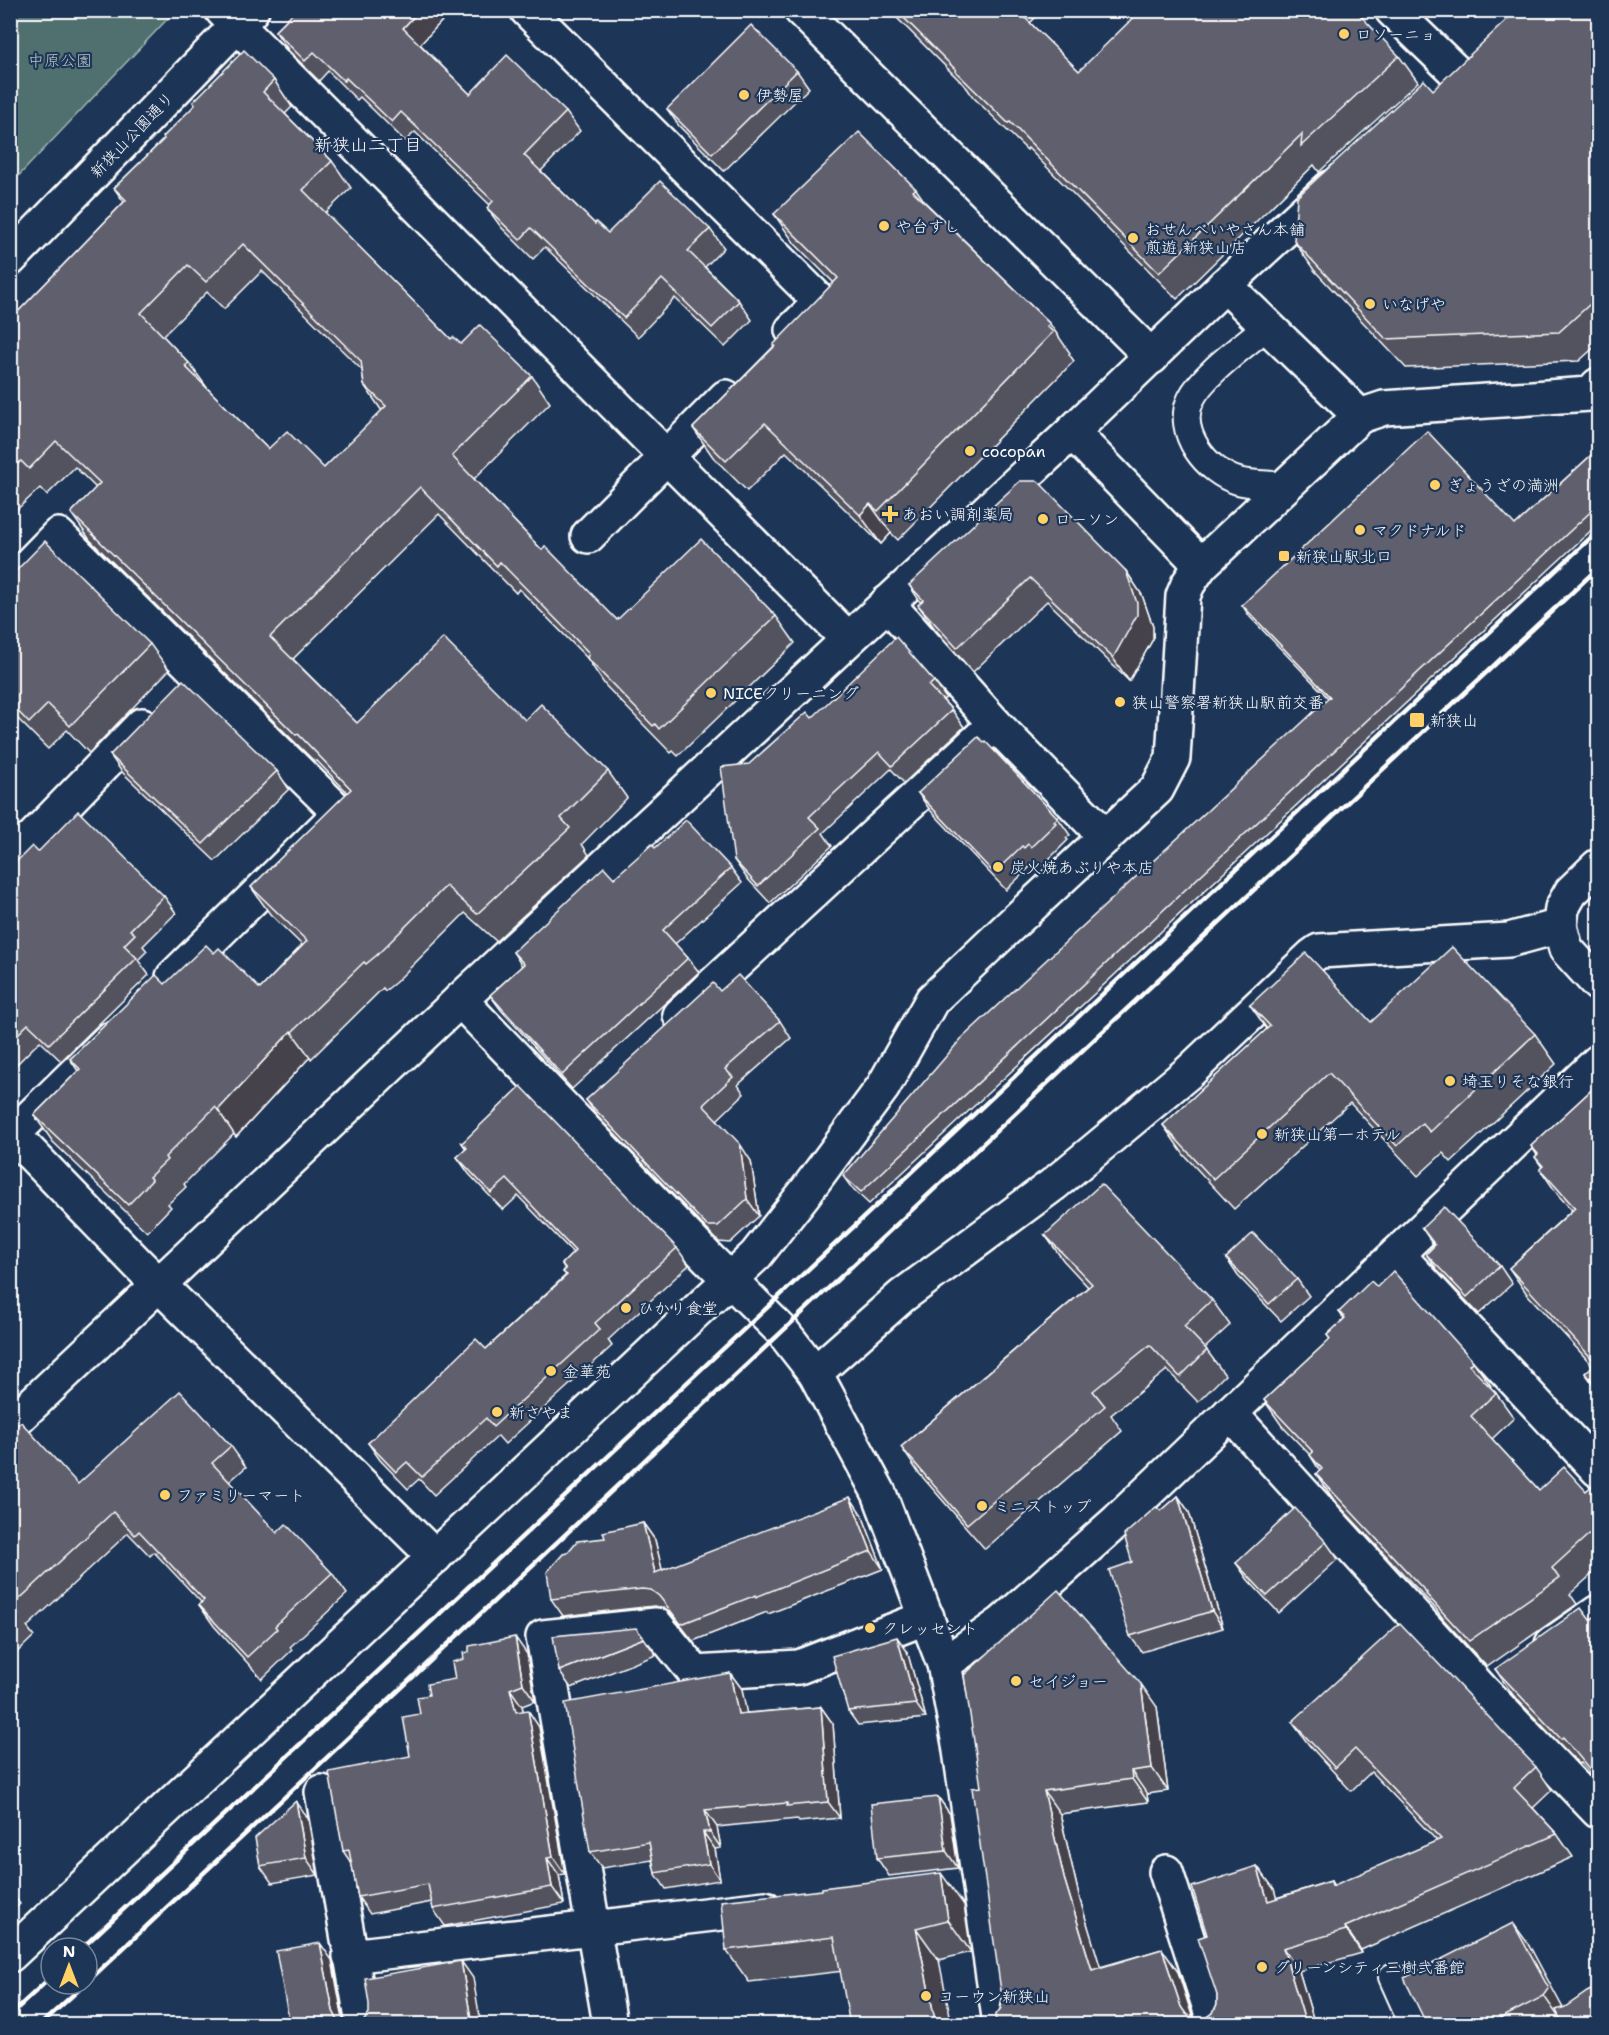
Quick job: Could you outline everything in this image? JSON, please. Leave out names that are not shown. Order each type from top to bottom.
[{"type":"street","points":[[527,10],[821,302],[772,350]]},
{"type":"street","points":[[801,10],[1152,357]]},
{"type":"street","points":[[1392,10],[1457,73]]},
{"type":"street","points":[[237,16],[848,639]]},
{"type":"street","name":"新狭山公園通り","points":[[10,260],[237,16]]},
{"type":"street","points":[[1431,97],[1482,50]]},
{"type":"street","points":[[10,1425],[460,1000],[1353,168]]},
{"type":"street","points":[[1226,285],[1360,416]]},
{"type":"street","points":[[588,536],[748,375]]},
{"type":"street","points":[[10,1955],[756,1255],[883,1087],[933,1000],[1157,789],[1173,758],[1183,596],[1201,565],[1360,416],[1384,408],[1590,394],[1599,386]]},
{"type":"street","points":[[1072,432],[1201,565]]},
{"type":"street","points":[[10,584],[58,535],[340,813],[156,994]]},
{"type":"street","points":[[887,603],[995,724],[1106,837]]},
{"type":"street","points":[[10,861],[195,670]]},
{"type":"street","points":[[657,1036],[995,724]]},
{"type":"street","points":[[1599,866],[1571,892],[1562,908],[1560,926],[1566,949],[1599,984]]},
{"type":"street","points":[[815,1373],[902,1296],[1054,1184],[1189,1072],[1319,951],[1509,940],[1560,926]]},
{"type":"street","points":[[460,1000],[783,1332],[815,1373],[879,1493],[944,1664],[959,1744],[1000,2025]]},
{"type":"street","points":[[130,1019],[12,1133],[160,1285],[435,1557]]},
{"type":"street","points":[[944,1664],[1002,1623],[1117,1521],[1599,1062]]},
{"type":"street","points":[[571,1116],[597,1092]]},
{"type":"street","points":[[1397,1254],[1599,1470]]},
{"type":"street","points":[[1230,1413],[1484,1692],[1599,1810]]},
{"type":"street","points":[[1484,1692],[1599,1612]]},
{"type":"street","points":[[610,2025],[543,1637],[656,1625],[695,1673],[799,1667],[927,1617]]},
{"type":"street","points":[[322,1792],[363,2025]]},
{"type":"street","points":[[1166,1872],[1215,2025]]},
{"type":"street","points":[[945,1888],[980,1884]]},
{"type":"street","points":[[350,1956],[792,1905]]},
{"type":"lane","points":[[1267,326],[1204,381],[1191,400],[1186,424],[1193,443],[1217,471],[1239,481],[1284,486]]},
{"type":"lane","points":[[1392,1977],[1413,2025]]},
{"type":"green space","name":"中原公園","points":[[10,11],[175,11],[11,184]]},
{"type":"building","points":[[296,10],[420,10],[403,28],[470,94],[507,55],[566,112],[524,155],[595,224],[596,222],[608,233],[660,181],[710,229],[688,251],[739,301],[712,328],[662,279],[624,318],[531,228],[520,240],[487,208],[493,201],[401,112],[392,122],[346,78],[344,81],[314,52],[305,61],[275,31]]},
{"type":"building","points":[[896,10],[1017,10],[1079,71],[1141,10],[1355,10],[1399,56],[1301,146],[1302,134],[1159,273]]},
{"type":"building","points":[[1517,10],[1599,10],[1599,296],[1559,332],[1386,339],[1294,241],[1297,197],[1424,80],[1433,90]]},
{"type":"building","points":[[751,25],[797,71],[712,154],[667,109]]},
{"type":"building","points":[[244,50],[274,80],[263,92],[332,161],[303,190],[451,339],[453,337],[461,344],[480,325],[532,376],[452,456],[542,550],[545,546],[617,620],[701,539],[776,616],[659,729],[655,724],[653,726],[587,658],[589,653],[500,562],[497,566],[420,487],[270,637],[357,723],[443,638],[525,720],[541,704],[608,771],[561,818],[570,828],[477,914],[446,886],[377,955],[366,964],[364,962],[291,1031],[218,1110],[215,1107],[165,1157],[167,1160],[149,1177],[152,1180],[128,1205],[34,1115],[80,1069],[70,1059],[156,975],[165,984],[206,945],[214,953],[219,948],[260,989],[307,941],[251,887],[351,789],[298,734],[296,735],[71,513],[100,483],[56,441],[29,469],[21,461],[10,471],[10,320],[126,200],[114,188],[164,139],[163,137],[195,105],[193,102]],"holes":[[[243,244],[361,361],[364,385],[386,406],[324,468],[287,431],[268,449],[185,366],[189,363],[141,313],[188,265],[206,282]]]},
{"type":"building","points":[[859,132],[916,189],[913,191],[1050,324],[1047,326],[1053,332],[878,511],[870,504],[860,515],[765,423],[726,461],[693,428],[775,346],[773,345],[838,278],[774,214]]},
{"type":"building","points":[[1427,431],[1515,525],[1599,448],[1599,504],[861,1192],[843,1176],[961,1039],[1330,697],[1242,605]]},
{"type":"building","points":[[1020,481],[1038,481],[1126,571],[1137,603],[1137,615],[1113,658],[1030,578],[957,648],[918,605],[923,600],[909,585]]},
{"type":"building","points":[[45,541],[150,644],[70,726],[48,704],[29,723],[10,703],[10,577]]},
{"type":"building","points":[[896,637],[934,681],[929,686],[952,710],[892,766],[879,752],[809,817],[820,828],[758,886],[734,860],[721,767],[749,764],[807,712],[812,718]]},
{"type":"building","points":[[183,680],[277,771],[203,844],[110,755]]},
{"type":"building","points":[[978,737],[985,741],[1058,818],[1054,821],[1056,823],[1031,847],[1028,844],[1024,848],[1022,846],[994,873],[918,793]]},
{"type":"building","points":[[78,811],[164,896],[130,930],[135,934],[124,945],[137,958],[49,1044],[28,1024],[10,1042],[10,868],[32,846],[38,852]]},
{"type":"building","points":[[686,820],[731,868],[663,930],[688,958],[562,1075],[490,995],[524,964],[513,952],[604,867],[614,878],[652,844],[655,848]]},
{"type":"building","points":[[1452,947],[1535,1034],[1430,1132],[1422,1123],[1397,1146],[1329,1073],[1213,1179],[1163,1125],[1270,1026],[1250,1005],[1306,953],[1371,1022]]},
{"type":"building","points":[[738,975],[780,1021],[725,1069],[733,1077],[703,1105],[740,1144],[747,1199],[718,1226],[707,1226],[586,1100],[713,983],[720,991]]},
{"type":"building","points":[[1599,1083],[1599,1387],[1585,1373],[1596,1363],[1509,1268],[1575,1208],[1540,1169],[1543,1166],[1535,1157],[1538,1154],[1531,1146]]},
{"type":"building","points":[[521,1086],[677,1248],[595,1323],[600,1329],[493,1427],[486,1418],[422,1477],[407,1462],[396,1472],[368,1443],[476,1339],[486,1349],[567,1275],[563,1272],[566,1269],[562,1264],[575,1251],[507,1179],[491,1193],[457,1157],[467,1148],[462,1143]]},
{"type":"building","points":[[1101,1184],[1212,1300],[1184,1326],[1207,1350],[1180,1377],[1150,1345],[1093,1391],[1105,1406],[967,1524],[901,1447],[1092,1284],[1045,1235]]},
{"type":"building","points":[[1444,1207],[1500,1266],[1467,1297],[1426,1254],[1435,1245],[1422,1228]]},
{"type":"building","points":[[1253,1233],[1297,1279],[1269,1304],[1226,1258]]},
{"type":"building","points":[[1393,1271],[1473,1361],[1469,1365],[1496,1393],[1471,1416],[1539,1490],[1564,1467],[1586,1491],[1599,1480],[1599,1525],[1552,1568],[1559,1578],[1469,1641],[1316,1474],[1322,1469],[1310,1455],[1313,1452],[1264,1400],[1330,1339],[1327,1335],[1345,1318],[1339,1312],[1371,1281],[1377,1287]]},
{"type":"building","points":[[180,1391],[231,1446],[212,1463],[277,1533],[286,1524],[332,1573],[275,1626],[277,1629],[247,1657],[199,1605],[204,1600],[139,1531],[135,1535],[113,1512],[11,1607],[19,1615],[10,1623],[10,1431],[21,1422],[78,1484]]},
{"type":"building","points":[[1178,1496],[1212,1611],[1130,1636],[1109,1570],[1132,1562],[1124,1535],[1156,1507],[1161,1511]]},
{"type":"building","points":[[850,1497],[871,1551],[681,1624],[659,1596],[651,1590],[642,1589],[551,1599],[547,1572],[577,1541],[605,1538],[603,1532],[643,1523],[655,1573]]},
{"type":"building","points":[[1295,1508],[1326,1542],[1267,1596],[1236,1563]]},
{"type":"building","points":[[1058,1590],[1141,1684],[1152,1768],[1131,1771],[1132,1779],[1044,1791],[1064,1878],[1092,1970],[1162,1949],[1181,2007],[1194,2019],[1205,2019],[1213,2013],[1217,2004],[1217,1995],[1198,1938],[1207,1935],[1192,1887],[1257,1866],[1268,1901],[1331,1881],[1332,1886],[1441,1839],[1355,1749],[1335,1768],[1292,1722],[1400,1623],[1536,1767],[1514,1788],[1557,1834],[1345,1927],[1346,1930],[1283,1948],[1306,2025],[997,2025],[995,2016],[1001,2008],[1002,1998],[972,1788],[981,1787],[964,1675]]},
{"type":"building","points":[[1581,1608],[1590,1620],[1599,1614],[1599,1776],[1596,1777],[1563,1737],[1561,1739],[1495,1669]]},
{"type":"building","points":[[636,1628],[644,1638],[559,1671],[553,1636]]},
{"type":"building","points":[[515,1637],[523,1684],[510,1689],[516,1712],[528,1710],[553,1857],[547,1858],[552,1887],[433,1909],[428,1884],[358,1897],[349,1850],[343,1851],[329,1772],[410,1756],[403,1717],[420,1714],[417,1697],[429,1695],[427,1684],[455,1679],[452,1662],[464,1659],[463,1653],[469,1652],[469,1646]]},
{"type":"building","points":[[897,1637],[916,1704],[848,1711],[832,1656]]},
{"type":"building","points":[[730,1673],[738,1714],[821,1707],[828,1802],[705,1810],[710,1832],[703,1832],[709,1864],[655,1873],[649,1842],[590,1852],[565,1703]]},
{"type":"building","points":[[938,1797],[946,1851],[877,1858],[871,1804]]},
{"type":"building","points":[[296,1801],[306,1858],[260,1866],[255,1838]]},
{"type":"building","points":[[941,1873],[948,1920],[916,1928],[936,2025],[850,2025],[834,1937],[726,1950],[721,1901],[822,1890],[822,1888]]},
{"type":"building","points":[[1513,1923],[1549,1989],[1544,1996],[1488,2025],[1427,2025],[1404,1978]]},
{"type":"building","points":[[320,1943],[333,2011],[337,2019],[345,2025],[290,2025],[276,1951]]},
{"type":"building","points":[[461,1961],[472,2025],[356,2025],[363,2022],[369,2013],[365,1978]]},
{"type":"building","points":[[1599,1986],[1599,2025],[1563,2025],[1556,2010]]},
{"type":"railway","points":[[95,1936],[1598,531]]},
{"type":"railway","points":[[99,1971],[1598,568]]},
{"type":"railway","points":[[10,2015],[39,1988]]},
{"type":"railway","points":[[41,2024],[72,1996]]},
{"type":"place","name":"ロソーニョ","points":[[1344,34]]},
{"type":"place","name":"伊勢屋","points":[[744,95]]},
{"type":"place","name":"や台すし","points":[[884,226]]},
{"type":"place","name":"おせんべいやさん本舗 煎遊 新狭山店","points":[[1133,238]]},
{"type":"place","name":"いなげや","points":[[1370,304]]},
{"type":"place","name":"cocopan","points":[[970,451]]},
{"type":"place","name":"ぎょうざの満洲","points":[[1435,485]]},
{"type":"place","name":"あおい調剤薬局","points":[[890,514]]},
{"type":"place","name":"ローソン","points":[[1043,519]]},
{"type":"place","name":"マクドナルド","points":[[1360,530]]},
{"type":"place","name":"新狭山駅北口","points":[[1284,556]]},
{"type":"place","name":"NICEクリーニング","points":[[711,693]]},
{"type":"place","name":"狭山警察署新狭山駅前交番","points":[[1120,702]]},
{"type":"place","name":"新狭山","points":[[1417,720]]},
{"type":"place","name":"炭火焼あぶりや本店","points":[[998,867]]},
{"type":"place","name":"埼玉りそな銀行","points":[[1450,1081]]},
{"type":"place","name":"新狭山第一ホテル","points":[[1262,1134]]},
{"type":"place","name":"ひかり食堂","points":[[626,1308]]},
{"type":"place","name":"金華苑","points":[[551,1371]]},
{"type":"place","name":"新さやま","points":[[497,1412]]},
{"type":"place","name":"ファミリーマート","points":[[165,1495]]},
{"type":"place","name":"ミニストップ","points":[[982,1506]]},
{"type":"place","name":"クレッセント","points":[[870,1628]]},
{"type":"place","name":"セイジョー","points":[[1016,1681]]},
{"type":"place","name":"グリーンシティ三樹弐番館","points":[[1262,1967]]},
{"type":"place","name":"コーウン新狭山","points":[[926,1996]]},
{"type":"district","name":"新狭山二丁目","points":[[368,145]]}]
